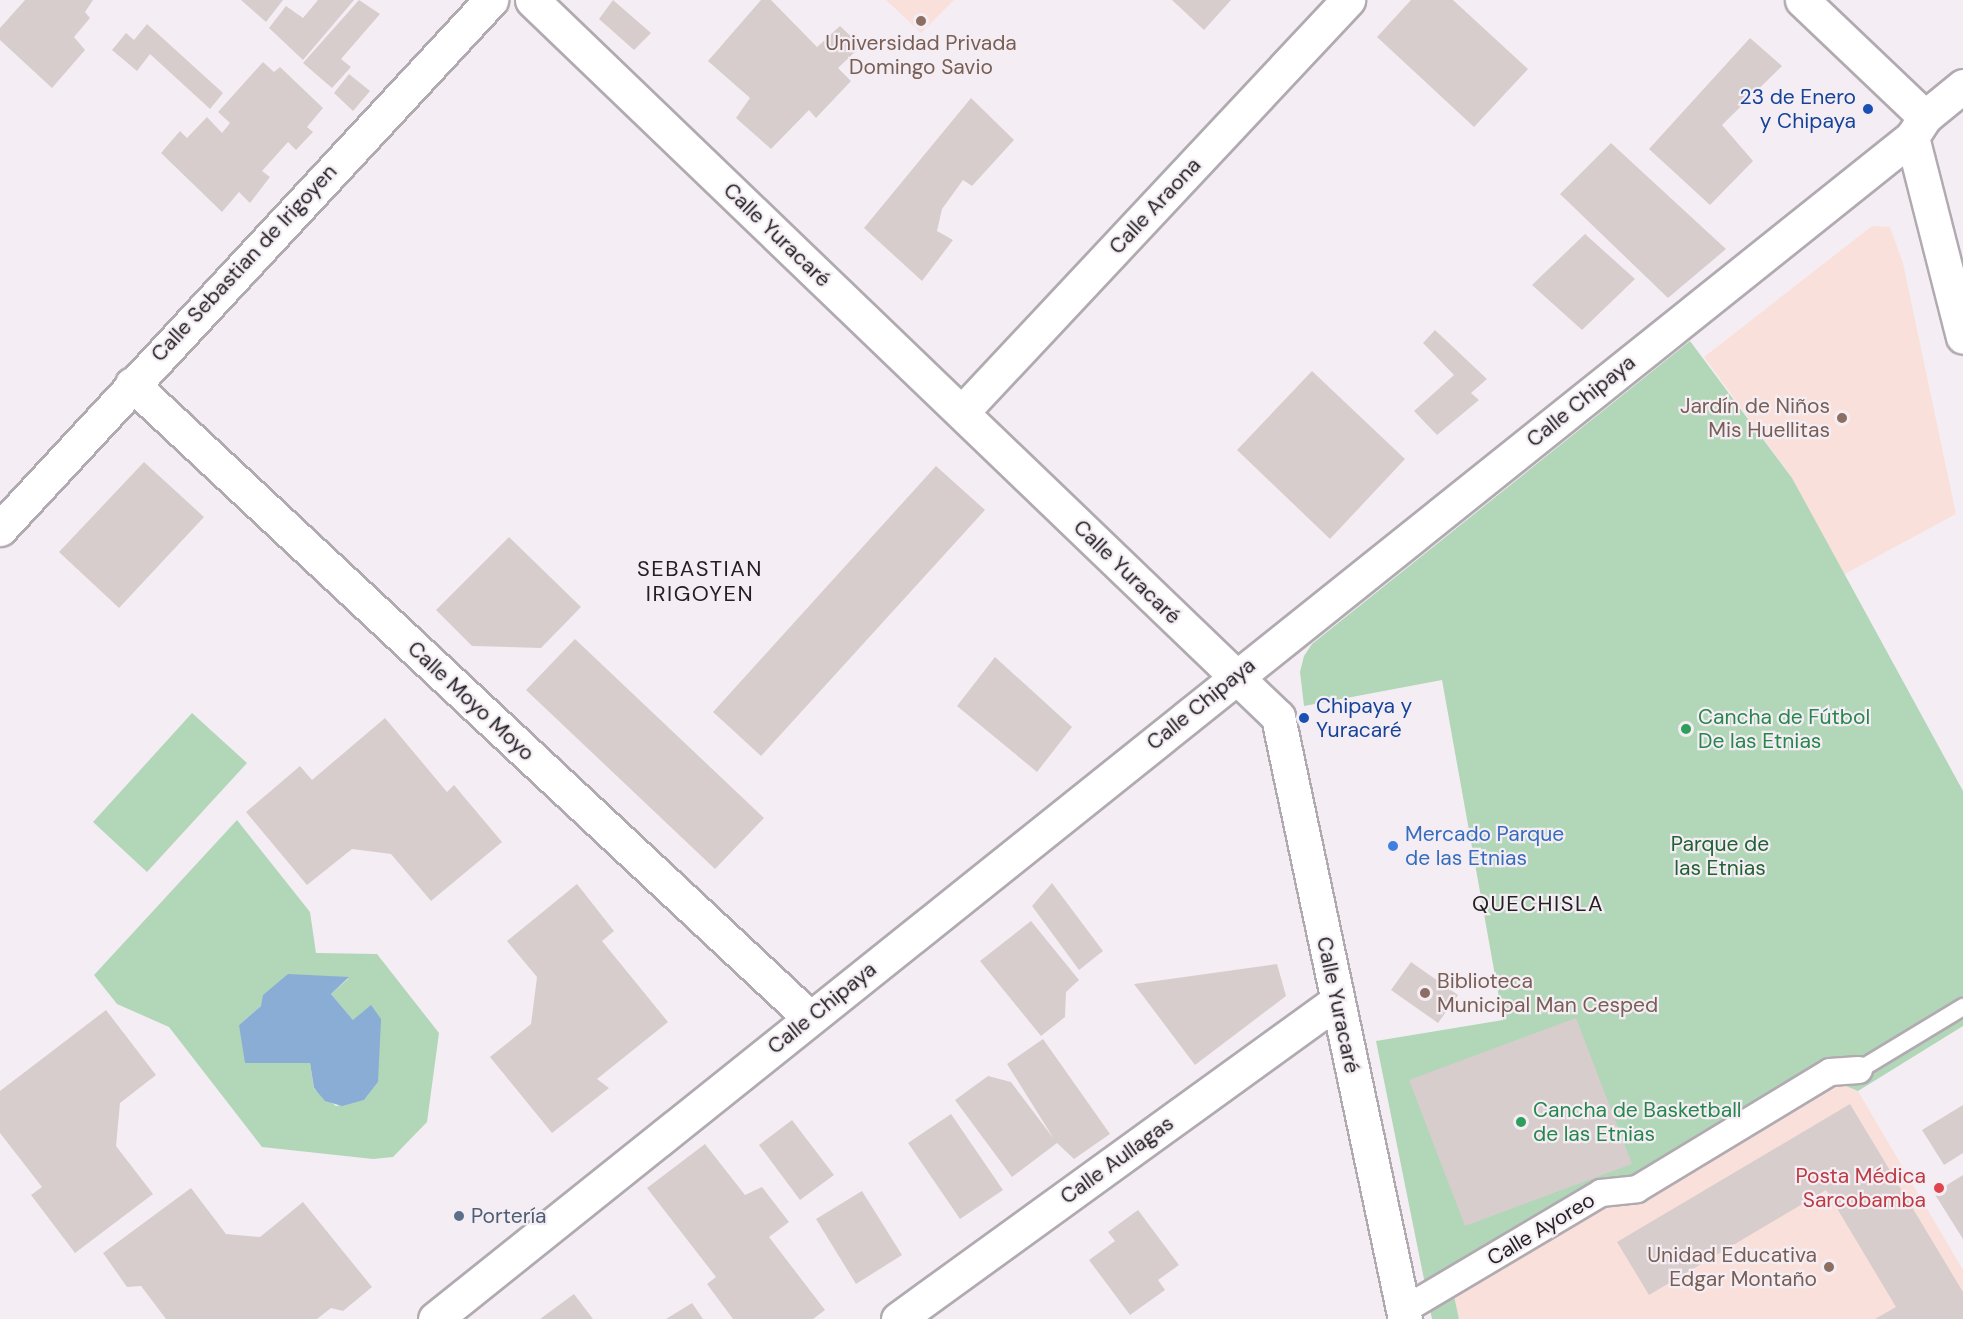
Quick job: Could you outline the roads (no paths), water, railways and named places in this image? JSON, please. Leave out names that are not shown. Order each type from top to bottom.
[{"type":"street","name":"Calle Sebastian de Irigoyen","points":[[0,529],[132,384],[491,0]]},
{"type":"street","name":"Calle Yuracaré","points":[[532,0],[1278,717],[1405,1314]]},
{"type":"street","name":"Calle Araona","points":[[962,412],[1348,0]]},
{"type":"street","points":[[1802,0],[1918,127],[1963,337]]},
{"type":"street","name":"Calle Chipaya","points":[[435,1319],[1918,127],[1963,86]]},
{"type":"street","name":"Calle Moyo Moyo","points":[[132,384],[810,1018]]},
{"type":"street","name":"Calle Aullagas","points":[[898,1319],[1337,1000]]},
{"type":"street","name":"Calle Ayoreo","points":[[1405,1314],[1601,1193],[1637,1189],[1830,1072],[1859,1070]]},
{"type":"lane","name":"Calle Ayoreo","points":[[1859,1070],[1963,1007]]},
{"type":"water","points":[[288,974],[349,977],[331,994],[353,1020],[371,1005],[381,1019],[378,1082],[364,1100],[342,1106],[325,1101],[314,1088],[310,1063],[245,1063],[239,1025],[261,1006],[263,995]]},
{"type":"place","name":"Universidad Privada Domingo Savio","points":[[921,21]]},
{"type":"place","name":"23 de Enero y Chipaya","points":[[1868,109]]},
{"type":"place","name":"Jardín de Niños Mis Huellitas","points":[[1842,418]]},
{"type":"place","name":"Chipaya y Yuracaré","points":[[1304,718]]},
{"type":"place","name":"Cancha de Fútbol De las Etnias","points":[[1686,729]]},
{"type":"place","name":"Mercado Parque de las Etnias","points":[[1393,846]]},
{"type":"place","name":"Biblioteca Municipal Man Cesped","points":[[1425,993]]},
{"type":"place","name":"Cancha de Basketball de las Etnias","points":[[1521,1122]]},
{"type":"place","name":"Posta Médica Sarcobamba","points":[[1939,1188]]},
{"type":"place","name":"Portería","points":[[459,1216]]},
{"type":"place","name":"Unidad Educativa Edgar Montaño","points":[[1829,1267]]},
{"type":"district","name":"SEBASTIAN IRIGOYEN","points":[[700,580]]},
{"type":"district","name":"QUECHISLA","points":[[1538,904]]},
{"type":"park label","name":"Parque de las Etnias","points":[[1720,856]]}]
